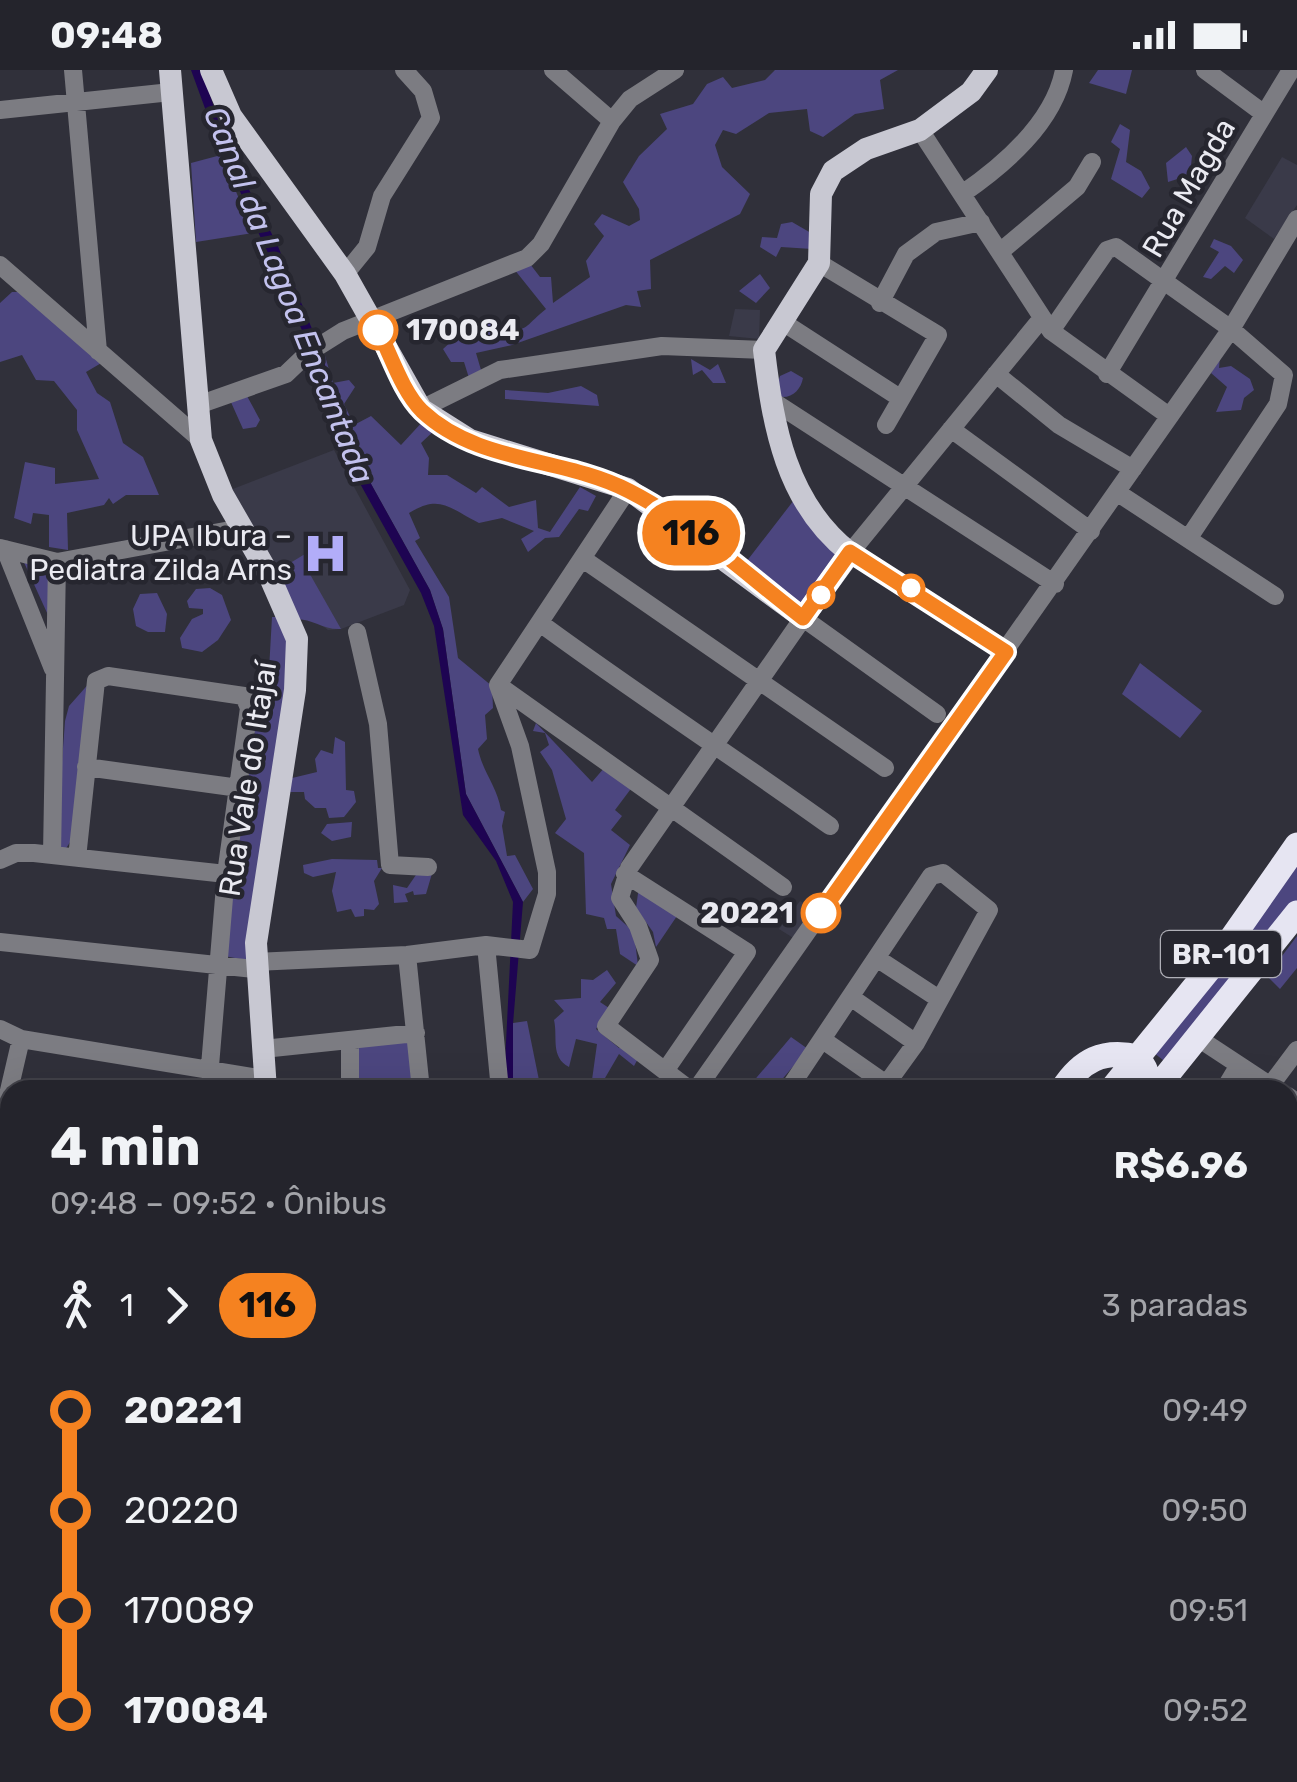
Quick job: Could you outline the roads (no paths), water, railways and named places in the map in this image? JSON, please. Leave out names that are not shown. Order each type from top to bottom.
[{"type":"highway","name":"BR-101","points":[[1119,1080],[1215,962],[1297,845]]},
{"type":"highway","name":"BR-101","points":[[1163,1080],[1297,914]]},
{"type":"highway","points":[[1142,1052],[1152,1066],[1172,1069]]},
{"type":"highway","points":[[1072,1080],[1094,1057],[1142,1052]]},
{"type":"highway","points":[[1142,1052],[1147,1080]]},
{"type":"main road","points":[[211,70],[231,116],[374,320],[421,410],[470,440],[628,490],[803,618],[850,552],[832,538],[801,497],[780,447],[764,350],[818,263],[820,194],[833,171],[866,149],[920,130],[971,92],[986,70]]},
{"type":"main road","points":[[170,81],[201,404],[201,440]]},
{"type":"main road","name":"Rua Vale do Itajaí","points":[[201,440],[240,528],[292,620],[298,653],[259,902],[255,966],[266,1080]]},
{"type":"street","points":[[73,70],[98,351]]},
{"type":"street","points":[[345,274],[366,247],[382,196],[431,118],[424,91],[404,70]]},
{"type":"street","points":[[552,70],[612,121]]},
{"type":"street","points":[[201,404],[286,374],[314,349],[374,320],[526,258],[540,244],[612,121],[630,99],[675,70]]},
{"type":"street","points":[[962,194],[1000,168],[1026,139],[1058,90],[1064,70]]},
{"type":"street","points":[[1205,70],[1263,113]]},
{"type":"street","name":"Rua Magda","points":[[1107,374],[1291,70]]},
{"type":"street","points":[[0,110],[76,104],[170,81]]},
{"type":"street","points":[[920,130],[1047,324],[1107,374],[1169,416]]},
{"type":"street","points":[[1000,252],[1077,187],[1092,162]]},
{"type":"street","points":[[700,1080],[1055,584],[1231,329],[1297,220]]},
{"type":"street","points":[[880,303],[906,254],[936,232],[980,222]]},
{"type":"street","points":[[1006,652],[850,552],[996,374],[1047,324],[1109,248],[1116,248],[1231,329],[1284,375],[1278,404],[1188,539]]},
{"type":"street","points":[[818,263],[938,336],[886,425]]},
{"type":"street","points":[[0,265],[201,440]]},
{"type":"street","points":[[780,321],[900,398]]},
{"type":"street","points":[[421,410],[500,370],[662,346],[764,350]]},
{"type":"street","points":[[996,374],[1059,425],[1134,469]]},
{"type":"street","points":[[771,400],[1055,584]]},
{"type":"street","points":[[952,428],[1091,532]]},
{"type":"street","points":[[498,685],[628,490]]},
{"type":"street","points":[[1118,493],[1275,596]]},
{"type":"street","points":[[2,549],[56,562],[240,528]]},
{"type":"street","points":[[2,549],[58,680]]},
{"type":"street","points":[[584,559],[884,768]]},
{"type":"street","points":[[52,856],[58,680],[56,562]]},
{"type":"street","points":[[678,1080],[606,1023],[650,960],[638,926],[620,898],[625,874],[803,618],[937,714]]},
{"type":"street","points":[[540,622],[652,705],[830,826]]},
{"type":"street","points":[[357,632],[378,724],[390,865],[428,867]]},
{"type":"street","points":[[77,858],[96,681],[108,676],[244,696],[249,708],[216,965],[209,1080]]},
{"type":"street","points":[[498,685],[782,887]]},
{"type":"street","points":[[0,942],[255,966],[407,956],[494,945],[530,950],[548,872],[520,746],[498,685]]},
{"type":"street","points":[[86,766],[239,788]]},
{"type":"street","points":[[2,859],[24,852],[226,874]]},
{"type":"street","points":[[801,1080],[822,1040],[931,876],[943,873],[989,907],[916,1043],[889,1080]]},
{"type":"street","points":[[625,874],[747,952],[665,1071]]},
{"type":"street","points":[[494,945],[500,1080]]},
{"type":"street","points":[[407,956],[420,1080]]},
{"type":"street","points":[[878,959],[938,999]]},
{"type":"street","points":[[852,998],[916,1043]]},
{"type":"street","points":[[0,1029],[21,1039],[205,1080]]},
{"type":"street","points":[[263,1049],[416,1033]]},
{"type":"street","points":[[1198,1038],[1262,1080]]},
{"type":"street","points":[[12,1080],[21,1039]]},
{"type":"street","points":[[822,1040],[875,1080]]},
{"type":"street","points":[[350,1041],[350,1080]]},
{"type":"street","points":[[1279,1080],[1297,1050]]},
{"type":"street","points":[[1230,1080],[1239,1065]]},
{"type":"water","name":"Canal da Lagoa Encantada","points":[[191,70],[202,70],[226,145],[277,244],[317,341],[355,455],[430,590],[443,629],[466,794],[523,902],[513,1024],[513,1080],[506,1080],[505,1063],[513,902],[496,861],[463,815],[434,626],[421,593],[348,462],[309,346],[214,133]]},
{"type":"place","name":"170084","points":[[378,330]]},
{"type":"place","name":"UPA Ibura – Pediatra Zilda Arns","points":[[325,553]]},
{"type":"place","name":"20221","points":[[821,913]]}]
